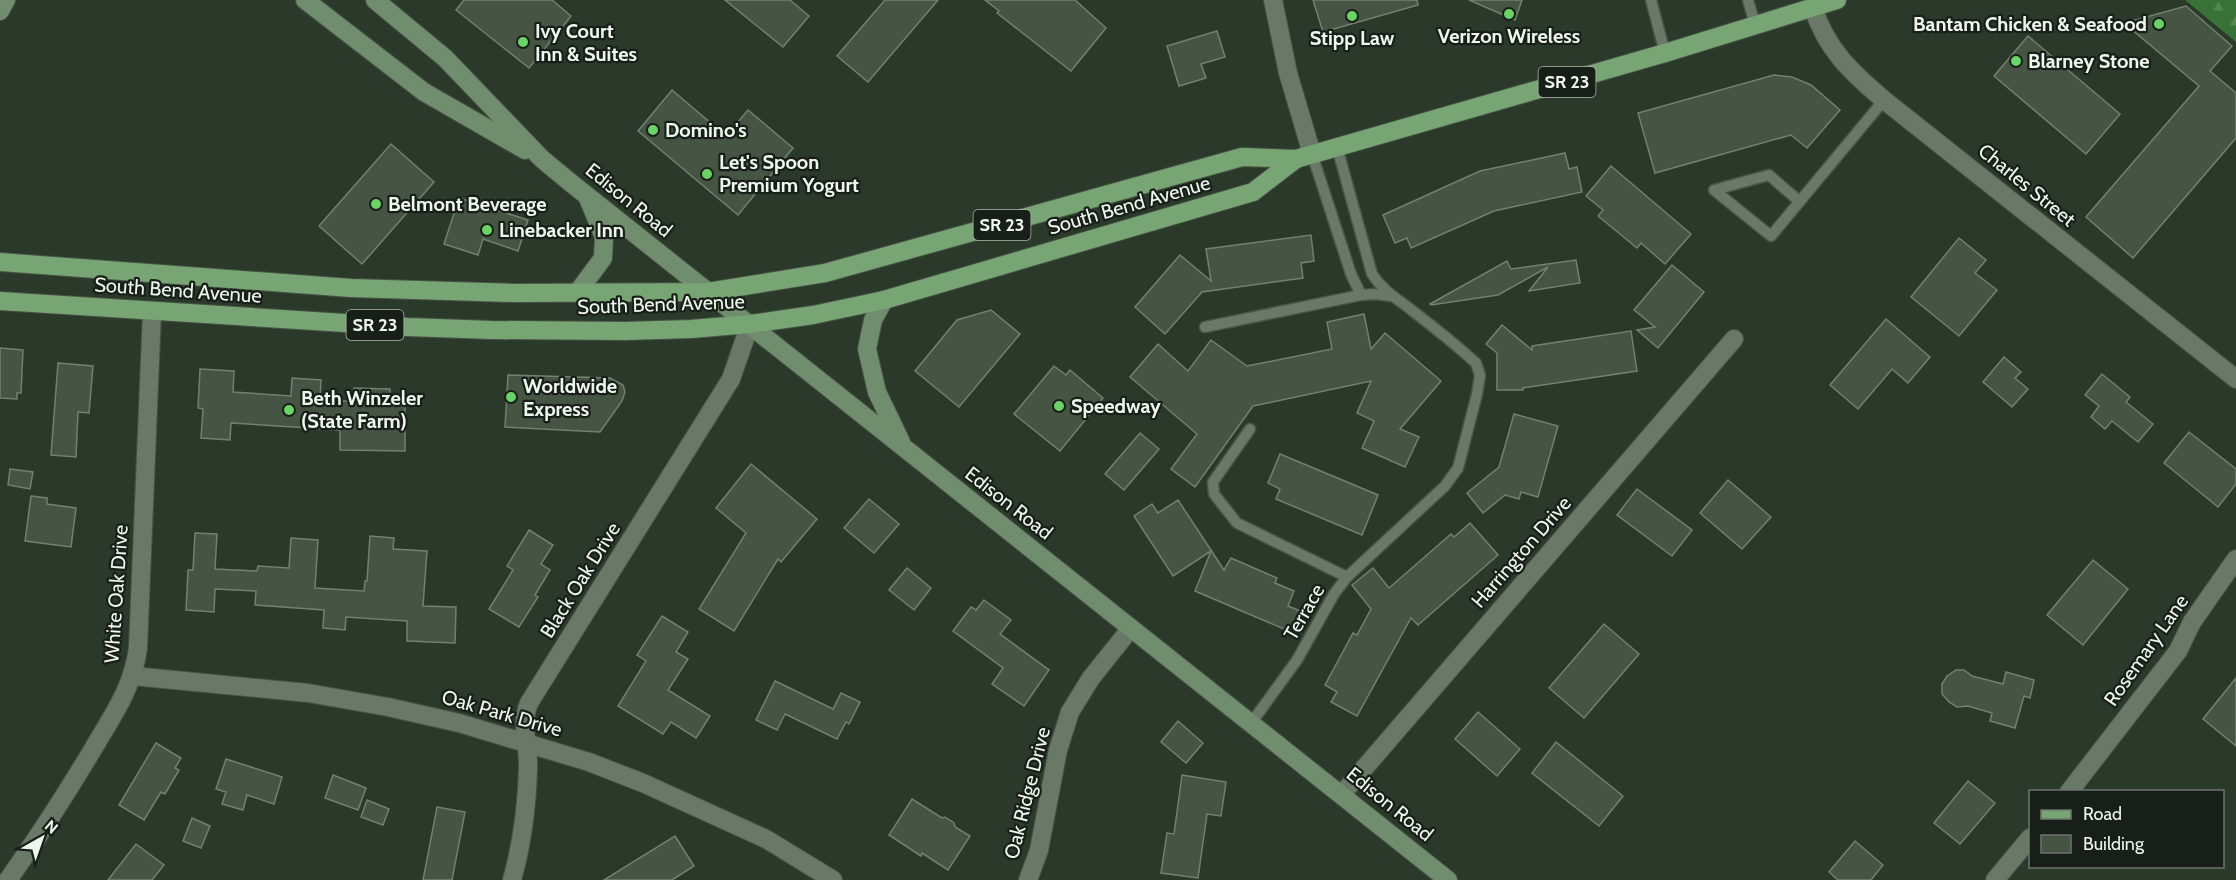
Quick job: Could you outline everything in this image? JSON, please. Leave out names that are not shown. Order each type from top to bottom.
[{"type":"main road","name":"Edison Road","points":[[305,0],[424,92],[542,159]]},
{"type":"main road","name":"Edison Road","points":[[375,0],[445,58],[542,159],[587,196],[1448,880]]},
{"type":"main road","name":"South Bend Avenue","points":[[0,262],[351,288],[577,293],[707,292],[825,273],[1242,157],[1304,157],[1665,53],[1837,0]]},
{"type":"main road","name":"South Bend Avenue","points":[[0,301],[152,312],[492,330],[626,331],[750,324],[813,315],[884,300],[1253,192],[1304,157]]},
{"type":"main road","points":[[577,293],[603,258],[604,237],[587,196]]},
{"type":"main road","points":[[884,300],[873,320],[867,349],[877,392],[903,446]]},
{"type":"street","points":[[1273,0],[1304,157]]},
{"type":"street","name":"Charles Street","points":[[1813,7],[1830,46],[1853,74],[2236,379]]},
{"type":"street","name":"White Oak Drive","points":[[8,880],[84,764],[129,688],[133,676],[138,648],[152,312]]},
{"type":"street","name":"Black Oak Drive","points":[[512,880],[524,821],[529,767],[525,717],[529,703],[731,379],[750,324]]},
{"type":"street","name":"Harrington Drive","points":[[1342,794],[1734,339]]},
{"type":"street","name":"Rosemary Lane","points":[[2071,790],[2178,651],[2192,622],[2236,560]]},
{"type":"street","name":"Oak Ridge Drive","points":[[1028,880],[1039,850],[1058,750],[1070,712],[1091,678],[1131,628]]},
{"type":"street","name":"Oak Park Drive","points":[[133,676],[308,693],[439,718],[526,742],[643,783],[766,839],[833,880]]},
{"type":"street","points":[[1995,880],[2029,840]]},
{"type":"lane","points":[[1651,0],[1665,53]]},
{"type":"lane","points":[[1748,0],[1755,24]]},
{"type":"lane","points":[[1799,201],[1769,175],[1714,190],[1771,236],[1884,100]]},
{"type":"lane","name":"Terrace","points":[[1251,722],[1297,660],[1334,594],[1347,577],[1445,486],[1458,468],[1478,394],[1480,375],[1476,363],[1413,311],[1391,296],[1372,274],[1337,147]]},
{"type":"lane","points":[[1304,157],[1361,295]]},
{"type":"lane","points":[[1205,327],[1361,295],[1391,296]]},
{"type":"lane","points":[[1250,429],[1213,482],[1214,494],[1237,523],[1347,577]]},
{"type":"green space","points":[[2185,0],[2236,0],[2236,42]]},
{"type":"building","name":"Ivy Court Inn & Suites","points":[[464,0],[552,0],[571,16],[529,68],[456,10]]},
{"type":"building","points":[[725,0],[790,0],[809,16],[783,47]]},
{"type":"building","points":[[885,0],[938,0],[868,82],[837,56]]},
{"type":"building","points":[[985,0],[1075,0],[1106,28],[1071,71],[997,13],[999,11]]},
{"type":"building","points":[[1313,0],[1417,0],[1418,5],[1323,32]]},
{"type":"building","name":"Verizon Wireless","points":[[1469,0],[1522,0],[1515,20]]},
{"type":"building","points":[[2186,6],[2232,46],[2210,71],[2236,93],[2236,138],[2133,258],[2086,217],[2199,86],[2124,23]]},
{"type":"building","points":[[1217,31],[1225,57],[1201,64],[1206,78],[1179,86],[1167,46]]},
{"type":"building","points":[[2028,36],[2120,114],[2086,154],[1994,76]]},
{"type":"building","points":[[1774,75],[1792,77],[1811,85],[1840,110],[1807,148],[1791,135],[1655,173],[1638,113]]},
{"type":"building","points":[[672,90],[726,136],[748,110],[793,148],[738,215],[638,131]]},
{"type":"building","name":"Belmont Beverage","points":[[391,144],[434,182],[362,264],[319,226]]},
{"type":"building","points":[[1565,153],[1569,169],[1577,167],[1582,192],[1494,211],[1411,248],[1407,238],[1395,243],[1383,215],[1480,171]]},
{"type":"building","points":[[1611,166],[1691,234],[1665,264],[1641,243],[1637,248],[1598,216],[1603,210],[1586,196]]},
{"type":"building","name":"Linebacker Inn","points":[[459,198],[528,220],[518,251],[483,239],[478,255],[444,244]]},
{"type":"building","points":[[1311,235],[1314,261],[1301,263],[1303,278],[1202,292],[1165,334],[1135,307],[1180,255],[1211,281],[1206,249]]},
{"type":"building","points":[[1959,238],[1986,260],[1975,273],[1997,290],[1959,336],[1911,297]]},
{"type":"building","points":[[1576,260],[1580,283],[1529,291],[1548,267],[1498,295],[1430,304],[1507,261],[1511,269]]},
{"type":"building","points":[[1672,265],[1704,292],[1658,348],[1637,330],[1655,327],[1634,310]]},
{"type":"building","points":[[991,310],[1020,334],[959,407],[915,371],[957,320]]},
{"type":"building","points":[[1364,314],[1371,349],[1385,333],[1441,381],[1400,429],[1419,437],[1405,467],[1362,448],[1374,421],[1357,413],[1371,381],[1253,406],[1195,487],[1171,469],[1197,434],[1130,377],[1158,344],[1188,371],[1211,340],[1247,366],[1332,349],[1327,322]]},
{"type":"building","points":[[1886,319],[1930,357],[1908,383],[1892,369],[1858,409],[1830,385]]},
{"type":"building","points":[[1502,325],[1532,350],[1532,346],[1631,331],[1637,371],[1523,388],[1523,390],[1497,390],[1497,353],[1486,344]]},
{"type":"building","points":[[0,348],[23,350],[21,393],[17,393],[17,399],[0,398]]},
{"type":"building","points":[[2004,357],[2021,372],[2015,378],[2028,389],[2012,407],[1983,382]]},
{"type":"building","points":[[58,363],[93,366],[89,413],[78,412],[76,457],[51,455]]},
{"type":"building","name":"Speedway","points":[[1054,366],[1066,375],[1070,370],[1103,398],[1060,451],[1014,414]]},
{"type":"building","points":[[200,369],[234,371],[233,392],[291,396],[292,378],[321,380],[320,401],[354,401],[354,388],[390,389],[390,404],[405,405],[405,451],[340,450],[340,430],[231,423],[230,440],[201,438],[203,409],[198,408]]},
{"type":"building","points":[[2102,374],[2130,397],[2126,402],[2153,424],[2138,442],[2112,421],[2105,429],[2091,417],[2099,406],[2085,395]]},
{"type":"building","points":[[508,375],[610,378],[623,385],[625,392],[622,401],[600,432],[505,427]]},
{"type":"building","points":[[1514,414],[1558,426],[1538,497],[1521,492],[1519,499],[1505,495],[1483,513],[1467,493],[1499,467]]},
{"type":"building","points":[[2189,432],[2236,469],[2236,484],[2218,507],[2164,463]]},
{"type":"building","points":[[1140,433],[1159,449],[1124,490],[1105,474]]},
{"type":"building","points":[[1280,454],[1378,495],[1362,535],[1276,499],[1280,489],[1268,483]]},
{"type":"building","points":[[751,464],[817,519],[781,562],[778,559],[734,631],[699,609],[746,533],[716,508]]},
{"type":"building","points":[[10,469],[33,472],[30,489],[8,485]]},
{"type":"building","points":[[1728,480],[1771,517],[1742,549],[1700,513]]},
{"type":"building","points":[[1637,489],[1692,530],[1672,556],[1617,515]]},
{"type":"building","points":[[31,496],[47,498],[47,504],[76,508],[71,547],[25,541]]},
{"type":"building","points":[[869,499],[899,524],[874,553],[844,528]]},
{"type":"building","points":[[1178,500],[1224,570],[1231,558],[1277,578],[1275,583],[1294,591],[1288,606],[1300,611],[1291,632],[1195,591],[1211,551],[1173,576],[1134,516],[1152,504],[1158,513]]},
{"type":"building","points":[[1470,523],[1498,555],[1418,625],[1411,618],[1357,716],[1331,702],[1337,692],[1325,685],[1353,633],[1357,635],[1371,609],[1352,585],[1373,568],[1389,588],[1451,534],[1454,537]]},
{"type":"building","points":[[529,530],[553,545],[541,564],[550,570],[535,595],[538,597],[519,627],[489,609],[513,570],[507,566]]},
{"type":"building","points":[[195,533],[217,534],[215,569],[257,571],[258,566],[289,568],[291,538],[318,540],[315,588],[364,591],[365,581],[367,581],[370,536],[394,538],[393,549],[427,551],[423,606],[456,607],[455,643],[407,641],[407,621],[346,617],[345,630],[323,628],[324,610],[255,605],[256,591],[215,589],[214,612],[186,610],[188,570],[193,570]]},
{"type":"building","points":[[2093,560],[2128,589],[2083,645],[2047,615]]},
{"type":"building","points":[[907,568],[931,588],[914,610],[889,590]]},
{"type":"building","points":[[984,600],[1011,620],[1000,634],[1049,670],[1024,706],[992,684],[1003,668],[953,631],[971,607],[976,610]]},
{"type":"building","points":[[662,616],[688,632],[676,652],[688,659],[668,690],[710,716],[696,738],[671,722],[663,734],[618,706],[646,661],[637,655]]},
{"type":"building","points":[[1604,624],[1639,654],[1584,718],[1549,688]]},
{"type":"building","points":[[1956,670],[1964,670],[1972,676],[2003,684],[2006,672],[2034,680],[2030,698],[2024,696],[2015,728],[1990,721],[1992,713],[1968,706],[1957,707],[1949,702],[1942,694],[1942,684],[1947,676]]},
{"type":"building","points":[[2236,678],[2236,746],[2203,719]]},
{"type":"building","points":[[775,681],[833,709],[841,693],[860,702],[849,724],[846,722],[837,739],[785,714],[777,730],[756,720]]},
{"type":"building","points":[[1478,712],[1520,749],[1497,776],[1455,739]]},
{"type":"building","points":[[1178,721],[1203,743],[1186,763],[1161,742]]},
{"type":"building","points":[[1556,742],[1623,796],[1599,826],[1532,773]]},
{"type":"building","points":[[156,743],[181,758],[175,768],[179,770],[165,794],[161,792],[144,820],[119,805]]},
{"type":"building","points":[[226,759],[282,777],[274,804],[247,795],[243,810],[222,804],[226,792],[216,789]]},
{"type":"building","points":[[333,775],[366,788],[358,810],[325,798]]},
{"type":"building","points":[[1182,775],[1226,782],[1221,816],[1207,814],[1198,878],[1161,873],[1167,833],[1174,834]]},
{"type":"building","points":[[1968,781],[1995,803],[1960,844],[1934,823]]},
{"type":"building","points":[[912,799],[942,818],[945,817],[954,823],[955,827],[970,836],[948,870],[889,835]]},
{"type":"building","points":[[367,800],[389,809],[383,825],[361,817]]},
{"type":"building","points":[[437,807],[465,812],[452,880],[423,880]]},
{"type":"building","points":[[192,818],[210,826],[201,848],[183,841]]},
{"type":"building","points":[[675,836],[694,866],[672,880],[604,880]]},
{"type":"building","points":[[1855,841],[1883,865],[1871,880],[1838,880],[1829,872]]},
{"type":"building","points":[[136,844],[164,865],[152,880],[108,880]]},
{"type":"place","name":"Verizon Wireless","points":[[1509,14]]},
{"type":"place","name":"Stipp Law","points":[[1352,16]]},
{"type":"place","name":"Bantam Chicken & Seafood","points":[[2159,24]]},
{"type":"place","name":"Ivy Court Inn & Suites","points":[[523,42]]},
{"type":"place","name":"Blarney Stone","points":[[2016,61]]},
{"type":"place","name":"Domino's","points":[[653,130]]},
{"type":"place","name":"Let's Spoon Premium Yogurt","points":[[707,174]]},
{"type":"place","name":"Belmont Beverage","points":[[376,204]]},
{"type":"place","name":"Linebacker Inn","points":[[487,230]]},
{"type":"place","name":"Worldwide Express","points":[[511,397]]},
{"type":"place","name":"Speedway","points":[[1059,406]]},
{"type":"place","name":"Beth Winzeler (State Farm)","points":[[289,410]]}]
